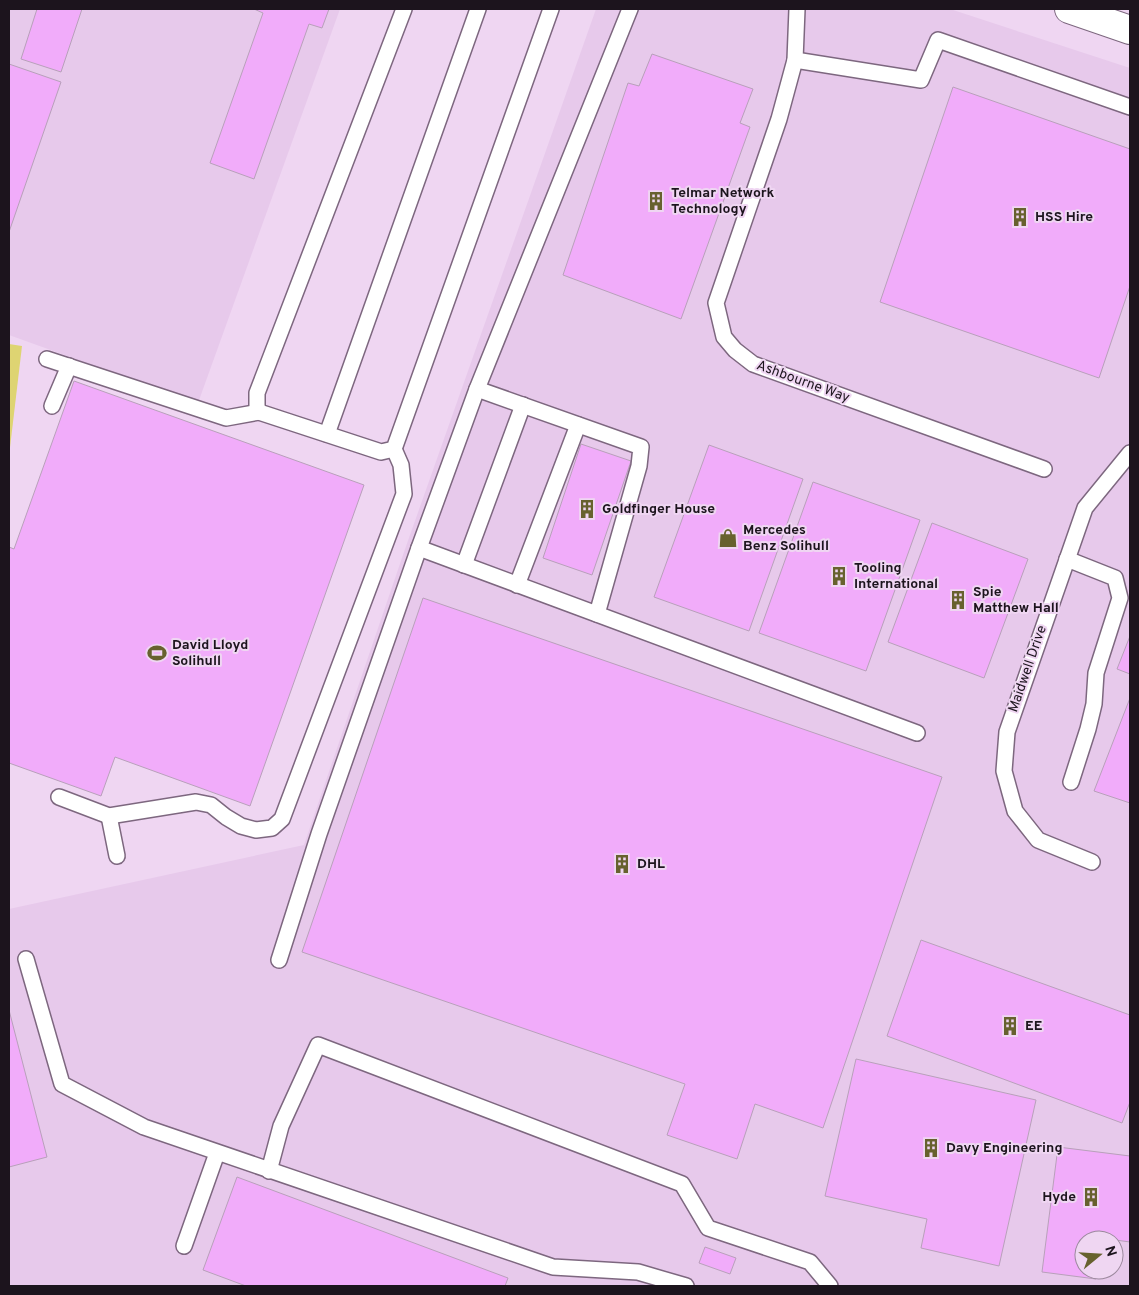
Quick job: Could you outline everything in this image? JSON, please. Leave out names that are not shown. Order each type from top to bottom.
[{"type":"street","points":[[1069,9],[1130,30]]},
{"type":"lane","points":[[259,412],[257,393],[404,9]]},
{"type":"lane","points":[[327,434],[478,9]]},
{"type":"lane","points":[[59,797],[109,816],[196,802],[211,805],[241,826],[256,830],[272,828],[282,819],[404,494],[401,465],[394,450],[551,9]]},
{"type":"lane","points":[[279,960],[319,834],[418,548],[477,388],[630,9]]},
{"type":"lane","name":"Ashbourne Way","points":[[797,9],[795,60],[778,119],[716,303],[724,337],[735,350],[752,364],[1044,469]]},
{"type":"lane","points":[[795,60],[921,80],[938,40],[1130,108]]},
{"type":"lane","points":[[47,359],[226,418],[259,412],[381,452],[394,450]]},
{"type":"lane","points":[[52,406],[68,366]]},
{"type":"lane","points":[[477,388],[641,447],[639,466],[597,614]]},
{"type":"lane","points":[[464,565],[523,405]]},
{"type":"lane","points":[[517,585],[578,424]]},
{"type":"lane","name":"Maidwell Drive","points":[[1092,862],[1038,840],[1015,811],[1004,771],[1007,732],[1085,508],[1130,454]]},
{"type":"lane","points":[[418,548],[917,734]]},
{"type":"lane","points":[[1067,559],[1115,578],[1120,598],[1096,673],[1094,704],[1071,782]]},
{"type":"lane","points":[[109,816],[117,856]]},
{"type":"lane","points":[[26,959],[62,1084],[144,1128],[552,1267],[638,1272],[686,1286]]},
{"type":"lane","points":[[269,1171],[281,1126],[318,1045],[682,1184],[708,1228],[810,1262],[830,1286]]},
{"type":"lane","points":[[184,1246],[217,1153]]},
{"type":"shaded area","points":[[9,9],[340,9],[198,403],[9,335]]},
{"type":"shaded area","points":[[596,9],[950,9],[1130,68],[1130,1286],[9,1286],[9,909],[304,845],[404,552]]},
{"type":"shaded area","points":[[9,344],[22,346],[9,456]]},
{"type":"building","points":[[37,9],[82,9],[61,72],[21,59]]},
{"type":"building","points":[[254,9],[329,9],[322,28],[309,24],[254,179],[210,163],[263,13]]},
{"type":"building","name":"Telmar Network Technology","points":[[652,54],[753,89],[740,123],[750,127],[681,319],[563,275],[628,83],[639,86]]},
{"type":"building","points":[[9,64],[61,82],[9,232]]},
{"type":"building","name":"HSS Hire","points":[[953,87],[1130,149],[1130,286],[1099,378],[880,302]]},
{"type":"building","name":"David Lloyd Solihull","points":[[74,381],[364,485],[250,806],[115,757],[101,796],[9,763],[9,547],[14,549]]},
{"type":"building","name":"Goldfinger House","points":[[581,444],[631,461],[592,575],[543,558]]},
{"type":"building","name":"Mercedes Benz Solihull","points":[[709,445],[803,479],[749,631],[654,597]]},
{"type":"building","name":"Tooling International","points":[[813,482],[920,520],[866,671],[759,633]]},
{"type":"building","name":"Spie Matthew Hall","points":[[932,523],[1028,559],[984,678],[888,642]]},
{"type":"building","name":"DHL","points":[[423,598],[942,777],[823,1128],[755,1104],[737,1159],[667,1135],[685,1084],[302,952]]},
{"type":"building","points":[[1130,636],[1130,674],[1117,669]]},
{"type":"building","points":[[1130,698],[1130,803],[1094,791]]},
{"type":"building","name":"EE","points":[[921,940],[1130,1015],[1130,1102],[1122,1123],[887,1036]]},
{"type":"building","points":[[9,1010],[47,1157],[9,1167]]},
{"type":"building","name":"Davy Engineering","points":[[856,1059],[1036,1100],[999,1266],[921,1248],[927,1219],[825,1196]]},
{"type":"building","name":"Hyde","points":[[1058,1147],[1130,1156],[1130,1242],[1124,1241],[1124,1230],[1074,1230],[1074,1276],[1042,1272]]},
{"type":"building","points":[[237,1177],[508,1278],[505,1286],[246,1286],[203,1270]]},
{"type":"building","points":[[705,1247],[736,1258],[730,1274],[699,1263]]},
{"type":"place","name":"Telmar Network Technology","points":[[656,201]]},
{"type":"place","name":"HSS Hire","points":[[1020,217]]},
{"type":"place","name":"Goldfinger House","points":[[587,509]]},
{"type":"place","name":"Mercedes Benz Solihull","points":[[728,538]]},
{"type":"place","name":"Tooling International","points":[[839,576]]},
{"type":"place","name":"Spie Matthew Hall","points":[[958,600]]},
{"type":"place","name":"David Lloyd Solihull","points":[[157,653]]},
{"type":"place","name":"DHL","points":[[622,864]]},
{"type":"place","name":"EE","points":[[1010,1026]]},
{"type":"place","name":"Davy Engineering","points":[[931,1148]]},
{"type":"place","name":"Hyde","points":[[1091,1197]]}]
